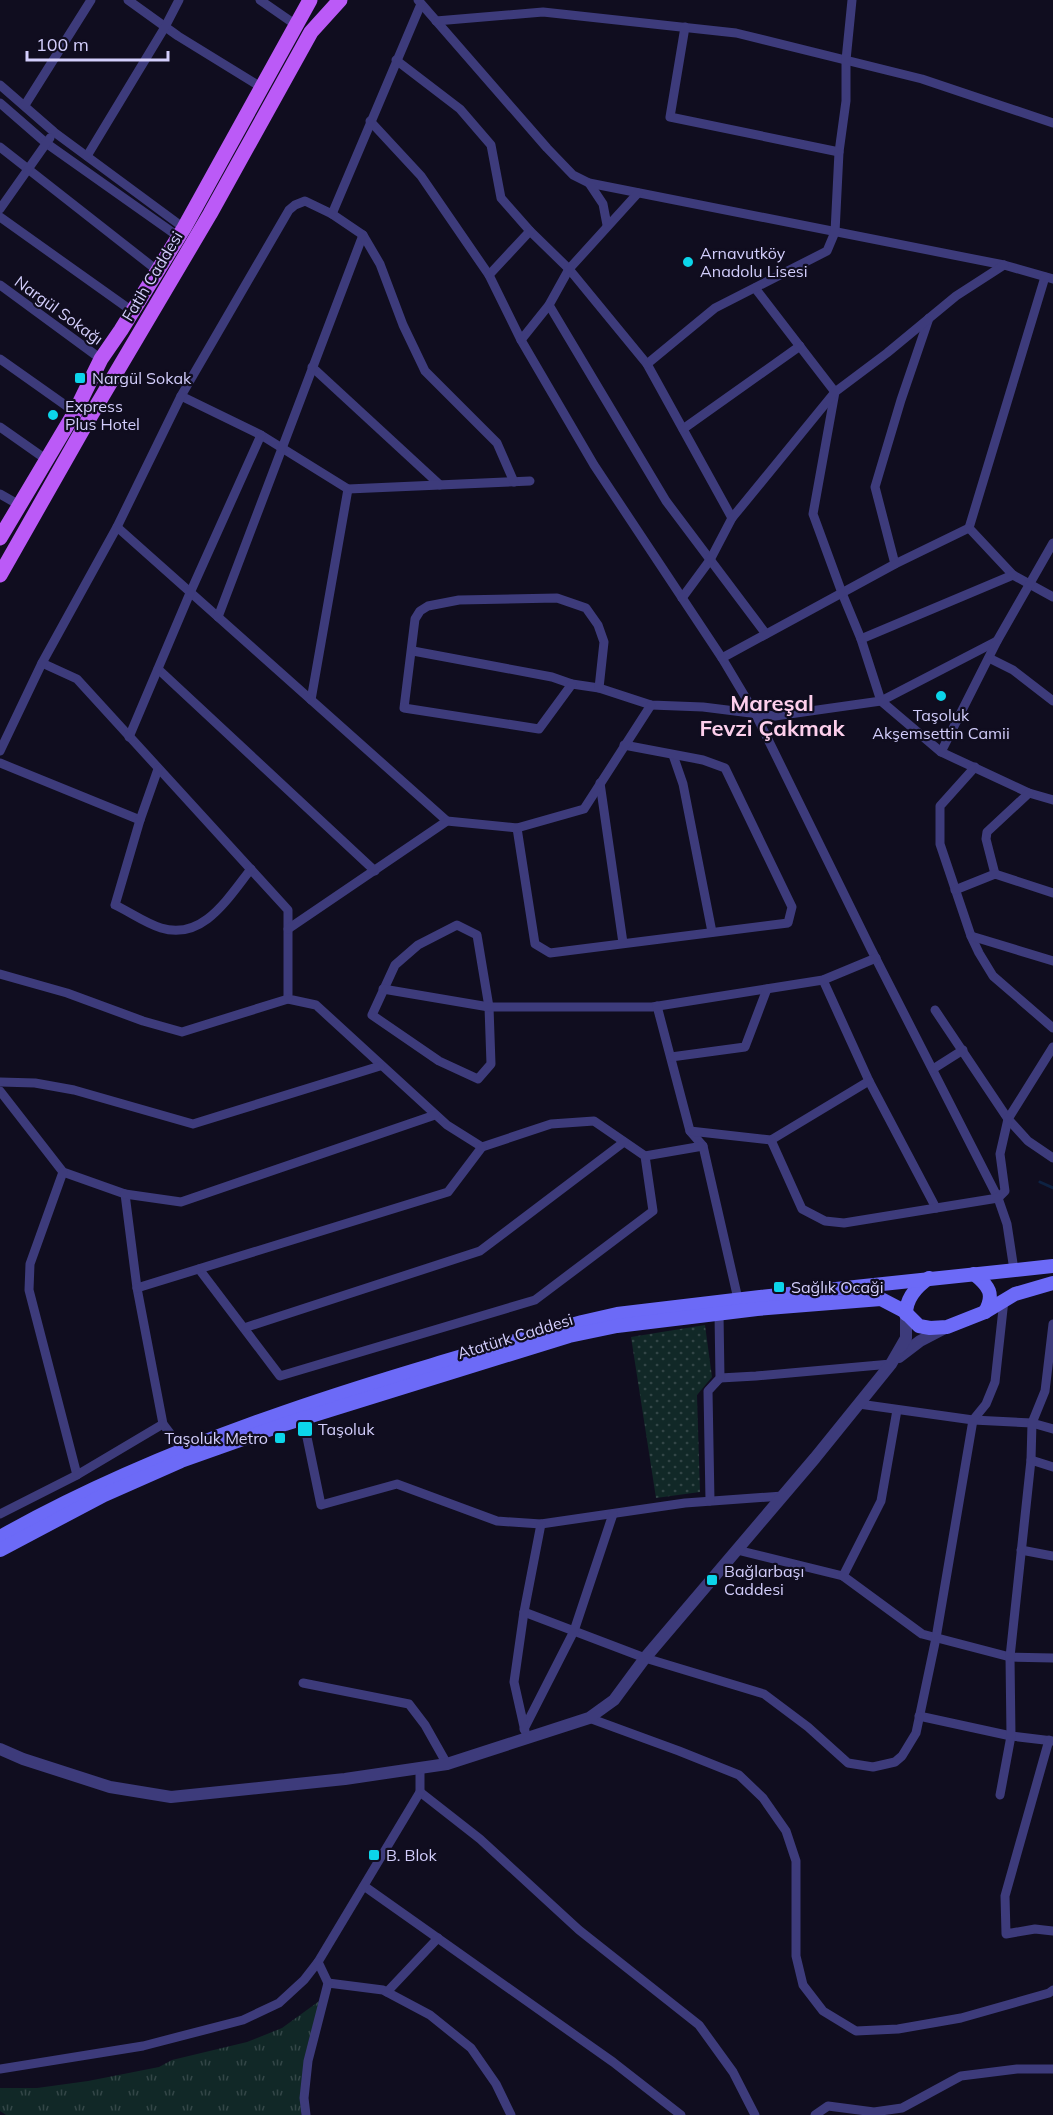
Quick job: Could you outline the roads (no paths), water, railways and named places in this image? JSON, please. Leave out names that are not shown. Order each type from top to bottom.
[{"type":"main road","name":"Fatih Caddesi","points":[[1,535],[21,506],[75,412],[101,359],[181,232],[310,0]]},
{"type":"main road","name":"Fatih Caddesi","points":[[0,575],[210,214],[311,32],[340,0]]},
{"type":"main road","name":"Atatürk Caddesi","points":[[0,1537],[93,1488],[185,1454],[298,1407],[582,1322],[617,1314],[738,1299],[1053,1266]]},
{"type":"main road","points":[[974,1274],[985,1283],[989,1290],[990,1303],[985,1312]]},
{"type":"main road","points":[[906,1314],[909,1299],[929,1278]]},
{"type":"main road","name":"Atatürk Caddesi","points":[[0,1550],[185,1454],[569,1336],[617,1326],[881,1299],[894,1304],[919,1326],[947,1327],[985,1312],[1014,1294],[1053,1283]]},
{"type":"street","points":[[25,105],[91,0]]},
{"type":"street","points":[[128,0],[165,27],[261,87]]},
{"type":"street","points":[[87,156],[179,0]]},
{"type":"street","points":[[260,0],[296,25]]},
{"type":"street","points":[[647,364],[715,308],[826,251],[835,232],[839,152],[846,101],[846,60],[852,0]]},
{"type":"street","points":[[332,214],[420,2],[547,148],[573,175],[589,183],[1004,265],[1049,278],[969,528],[895,564],[722,658]]},
{"type":"street","points":[[436,21],[543,12],[736,33],[922,80],[1053,123]]},
{"type":"street","points":[[685,27],[670,117],[839,152]]},
{"type":"street","points":[[396,60],[460,109],[491,144],[501,198],[530,231],[569,269],[647,364],[732,518]]},
{"type":"street","points":[[0,85],[54,132],[181,232]]},
{"type":"street","points":[[0,103],[46,143],[181,232]]},
{"type":"street","points":[[370,121],[421,176],[489,275],[521,340],[594,465],[722,658],[756,715],[998,1198],[1007,1224],[1014,1270]]},
{"type":"street","points":[[0,209],[54,132]]},
{"type":"street","points":[[0,147],[158,271]]},
{"type":"street","points":[[589,183],[603,204],[607,225]]},
{"type":"street","points":[[521,340],[549,305],[569,269],[638,193]]},
{"type":"street","points":[[0,752],[42,663],[117,527],[181,396],[289,210],[295,205],[305,201],[332,214],[363,235],[380,264],[403,325],[425,371],[497,443],[514,482]]},
{"type":"street","points":[[0,217],[132,311]]},
{"type":"street","points":[[489,275],[530,231]]},
{"type":"street","points":[[218,617],[363,235]]},
{"type":"street","points":[[682,598],[710,560],[732,518],[835,392],[956,296],[1004,265]]},
{"type":"street","name":"Nargül Sokağı","points":[[0,285],[101,359]]},
{"type":"street","points":[[755,288],[835,392],[813,514],[861,639],[881,701],[941,752],[1029,793],[1053,800]]},
{"type":"street","points":[[549,305],[666,501],[766,634]]},
{"type":"street","points":[[895,564],[875,487],[929,318]]},
{"type":"street","points":[[682,429],[800,346]]},
{"type":"street","points":[[0,359],[75,412]]},
{"type":"street","points":[[312,367],[440,485]]},
{"type":"street","points":[[181,396],[261,435],[348,489],[530,481]]},
{"type":"street","points":[[0,427],[47,460]]},
{"type":"street","points":[[129,737],[190,592],[261,435]]},
{"type":"street","points":[[311,700],[348,489]]},
{"type":"street","points":[[0,494],[21,506]]},
{"type":"street","points":[[117,527],[447,820],[516,828],[584,809],[651,705]]},
{"type":"street","points":[[969,528],[1012,574],[1053,597]]},
{"type":"street","points":[[941,752],[997,641],[1053,543]]},
{"type":"street","points":[[861,639],[1012,574]]},
{"type":"street","points":[[572,684],[539,729],[404,708],[415,619],[420,611],[428,606],[459,600],[557,598],[586,608],[598,625],[604,642],[599,688]]},
{"type":"street","points":[[412,651],[552,677],[572,684],[599,688],[651,705],[722,709],[775,716],[881,701],[997,641]]},
{"type":"street","points":[[988,658],[1013,670],[1053,701]]},
{"type":"street","points":[[42,663],[76,679],[288,910],[288,999]]},
{"type":"street","points":[[158,669],[375,871]]},
{"type":"street","points":[[516,828],[535,944],[550,952],[788,922],[792,907],[725,768],[703,760],[624,745]]},
{"type":"street","points":[[674,755],[683,784],[712,932]]},
{"type":"street","points":[[0,763],[140,820]]},
{"type":"street","points":[[975,767],[940,806],[940,844],[971,936],[993,976],[1053,1028]]},
{"type":"street","points":[[158,769],[115,905],[162,928],[186,930],[204,924],[251,869]]},
{"type":"street","points":[[600,783],[623,943]]},
{"type":"street","points":[[995,874],[986,839],[987,832],[1029,793]]},
{"type":"street","points":[[288,929],[447,820]]},
{"type":"street","points":[[955,890],[995,874],[1053,893]]},
{"type":"street","points":[[457,925],[477,935],[489,1007],[492,1064],[478,1079],[439,1061],[372,1015],[383,989],[395,964],[418,945],[457,925]]},
{"type":"street","points":[[971,936],[1053,961]]},
{"type":"street","points":[[383,989],[489,1007],[657,1006],[823,980],[876,958]]},
{"type":"street","points":[[0,974],[67,993],[143,1021],[182,1032],[288,999],[316,1005],[435,1115],[482,1148]]},
{"type":"street","points":[[823,980],[869,1081],[936,1208]]},
{"type":"street","points":[[671,1057],[745,1047],[767,989]]},
{"type":"street","points":[[657,1006],[690,1131],[702,1146],[738,1299]]},
{"type":"street","points":[[935,1010],[1008,1119],[1028,1141],[1053,1158]]},
{"type":"street","points":[[771,1140],[801,1209],[825,1221],[844,1223],[998,1198],[1005,1191],[1000,1154],[1008,1119],[1053,1047]]},
{"type":"street","points":[[933,1069],[963,1050]]},
{"type":"street","points":[[0,1082],[35,1083],[74,1090],[193,1124],[380,1066]]},
{"type":"street","points":[[690,1131],[771,1140],[869,1081]]},
{"type":"street","points":[[0,1091],[63,1172],[125,1194],[181,1202],[435,1115]]},
{"type":"street","points":[[136,1288],[448,1192],[482,1148],[551,1124],[594,1121],[645,1156],[702,1146]]},
{"type":"street","points":[[244,1328],[480,1251],[624,1142]]},
{"type":"street","points":[[199,1269],[280,1376],[535,1300],[653,1211],[645,1156]]},
{"type":"street","points":[[63,1172],[30,1264],[29,1290],[77,1474]]},
{"type":"street","points":[[125,1194],[136,1288],[164,1424],[185,1454]]},
{"type":"street","points":[[524,1612],[645,1658],[764,1694],[808,1727],[848,1763],[873,1767],[895,1762],[902,1756],[916,1733],[936,1638],[973,1420],[986,1404],[995,1382],[1004,1300]]},
{"type":"street","points":[[710,1501],[708,1391],[720,1378],[719,1314]]},
{"type":"street","points":[[0,1749],[23,1759],[110,1787],[171,1797],[345,1779],[447,1764],[526,1733],[589,1718],[614,1700],[645,1658],[783,1496],[891,1364],[906,1338],[906,1314]]},
{"type":"street","points":[[1000,1794],[1011,1736],[1010,1657],[1031,1460],[1032,1424],[1045,1391],[1053,1324]]},
{"type":"street","points":[[720,1378],[891,1364],[920,1341],[947,1327]]},
{"type":"street","points":[[859,1404],[973,1420],[1032,1424],[1053,1429]]},
{"type":"street","points":[[843,1576],[881,1501],[897,1410]]},
{"type":"street","points":[[303,1418],[321,1505],[397,1484],[497,1521],[541,1524],[685,1503],[783,1496]]},
{"type":"street","points":[[0,1514],[77,1474],[164,1424]]},
{"type":"street","points":[[1031,1460],[1053,1467]]},
{"type":"street","points":[[526,1733],[574,1631],[613,1514]]},
{"type":"street","points":[[526,1733],[514,1682],[524,1612],[541,1524]]},
{"type":"street","points":[[737,1550],[843,1576],[922,1634],[1010,1657],[1053,1658]]},
{"type":"street","points":[[1021,1550],[1053,1556]]},
{"type":"street","points":[[303,1683],[409,1704],[425,1725],[447,1764]]},
{"type":"street","points":[[919,1716],[1011,1736],[1051,1741],[1005,1896],[1005,1934],[1035,1929],[1053,1931]]},
{"type":"street","points":[[589,1718],[739,1775],[763,1798],[786,1831],[796,1861],[796,1956],[804,1985],[823,2012],[856,2031],[898,2029],[961,2018],[1052,1993]]},
{"type":"street","points":[[0,2069],[143,2046],[243,2020],[279,2003],[304,1980],[318,1962],[364,1886],[420,1792],[420,1768]]},
{"type":"street","points":[[420,1792],[480,1839],[579,1929],[699,2025],[733,2072],[755,2115]]},
{"type":"street","points":[[364,1886],[614,2062],[681,2115]]},
{"type":"street","points":[[387,1992],[438,1938]]},
{"type":"street","points":[[306,2115],[304,2098],[308,2061],[328,1983],[318,1962]]},
{"type":"street","points":[[328,1983],[387,1992],[430,2015],[471,2048],[496,2084],[511,2115]]},
{"type":"street","points":[[816,2115],[828,2106],[874,2112],[902,2108],[961,2076],[1017,2069],[1053,2069]]},
{"type":"waterway","points":[[1040,1182],[1053,1188]]},
{"type":"place","name":"Arnavutköy Anadolu Lisesi","points":[[688,262]]},
{"type":"place","name":"Nargül Sokak","points":[[80,378]]},
{"type":"place","name":"Express Plus Hotel","points":[[53,415]]},
{"type":"place","name":"Taşoluk Akşemsettin Camii","points":[[941,696]]},
{"type":"place","name":"Sağlık Ocaği","points":[[779,1287]]},
{"type":"place","name":"Taşoluk","points":[[305,1429]]},
{"type":"place","name":"Taşoluk Metro","points":[[280,1438]]},
{"type":"place","name":"Bağlarbaşı Caddesi","points":[[712,1580]]},
{"type":"place","name":"B. Blok","points":[[374,1855]]},
{"type":"district","name":"Mareşal Fevzi Çakmak","points":[[772,716]]}]
